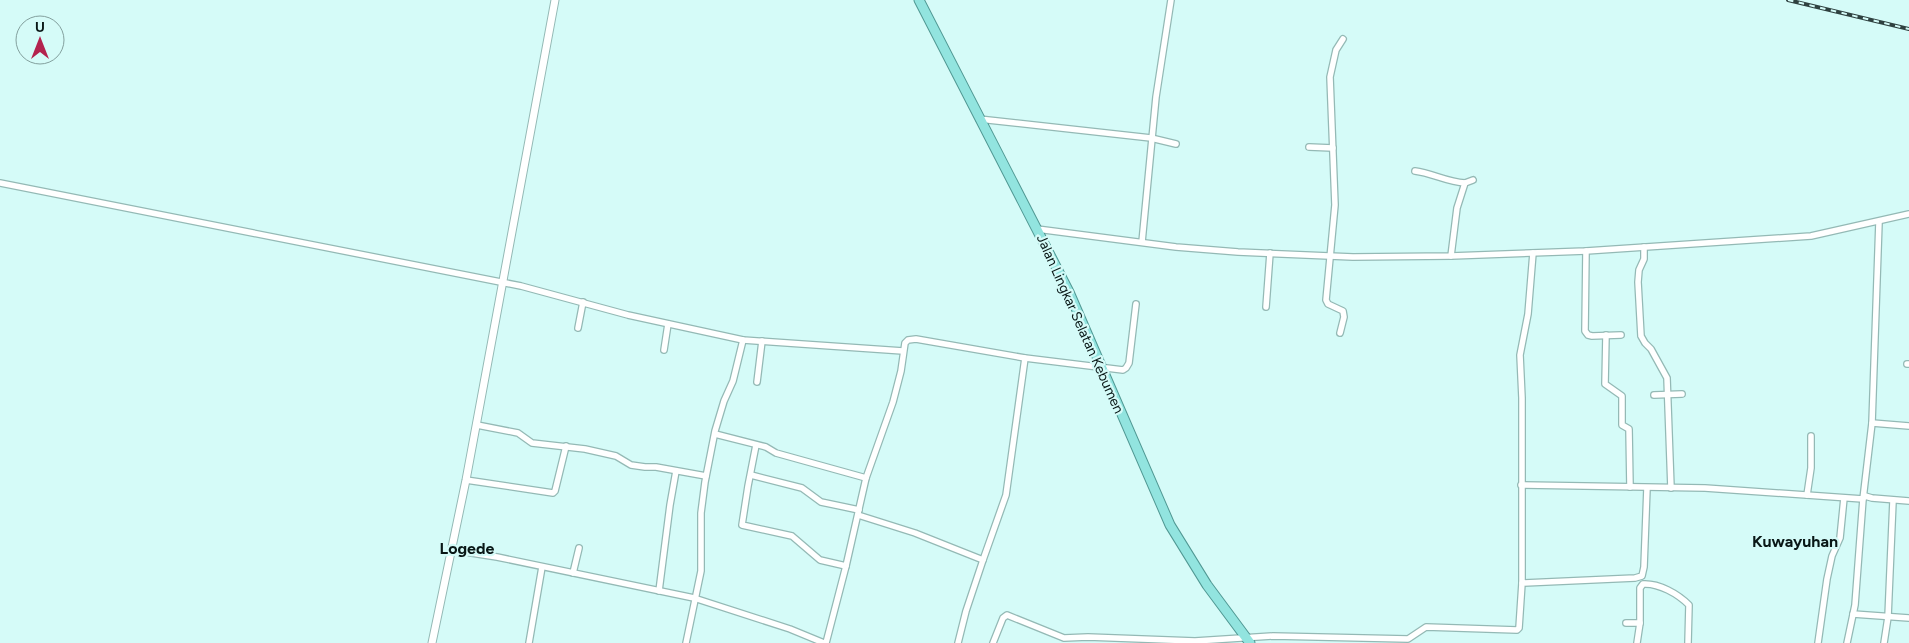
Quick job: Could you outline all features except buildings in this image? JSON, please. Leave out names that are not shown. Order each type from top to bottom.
[{"type":"highway","name":"Jalan Lingkar Selatan Kebumen","points":[[919,0],[1069,292],[1170,525],[1207,585],[1248,640]]},
{"type":"street","points":[[432,643],[477,425],[555,0]]},
{"type":"street","points":[[1142,242],[1151,138],[1171,0]]},
{"type":"street","points":[[1340,333],[1343,311],[1326,302],[1335,205],[1330,77],[1333,60],[1342,38]]},
{"type":"street","points":[[979,119],[1151,138],[1176,144]]},
{"type":"street","points":[[1309,147],[1333,148]]},
{"type":"street","points":[[1414,171],[1431,174],[1453,182],[1465,183],[1472,180]]},
{"type":"street","points":[[0,183],[540,290],[668,324],[743,340],[904,351]]},
{"type":"street","points":[[1451,256],[1458,208],[1465,183]]},
{"type":"street","points":[[1037,229],[1176,247],[1330,256],[1451,256],[1586,251],[1811,236],[1909,214]]},
{"type":"street","points":[[1847,643],[1853,614],[1872,423],[1879,222]]},
{"type":"street","points":[[1644,247],[1644,258],[1639,270],[1638,282],[1641,336],[1666,376],[1672,488]]},
{"type":"street","points":[[1586,251],[1585,331],[1588,335],[1621,335]]},
{"type":"street","points":[[1266,307],[1270,253]]},
{"type":"street","points":[[993,643],[1003,618],[1007,615],[1064,638],[1088,637],[1119,641],[1199,642],[1248,640],[1282,636],[1408,639],[1426,626],[1518,629],[1522,583],[1522,398],[1520,355],[1528,314],[1533,253]]},
{"type":"street","points":[[578,328],[583,302]]},
{"type":"street","points":[[452,550],[694,598],[790,629],[825,643],[846,566],[866,478],[895,394],[905,343],[908,340],[916,339],[1025,358],[1123,370],[1128,366],[1136,304]]},
{"type":"street","points":[[664,350],[668,324]]},
{"type":"street","points":[[1606,335],[1606,384],[1622,396],[1622,425],[1629,429],[1630,487]]},
{"type":"street","points":[[686,643],[701,571],[701,513],[706,476],[720,412],[738,365],[743,340]]},
{"type":"street","points":[[757,382],[762,341]]},
{"type":"street","points":[[958,643],[966,611],[1006,495],[1025,358]]},
{"type":"street","points":[[1654,395],[1682,394]]},
{"type":"street","points":[[1872,423],[1909,426]]},
{"type":"street","points":[[477,425],[518,433],[532,443],[566,446],[616,456],[631,464],[706,476]]},
{"type":"street","points":[[715,434],[766,447],[776,453],[866,478]]},
{"type":"street","points":[[1807,495],[1811,468],[1811,436]]},
{"type":"street","points":[[756,445],[742,525],[792,536],[820,560],[846,566]]},
{"type":"street","points":[[466,480],[554,493],[566,446]]},
{"type":"street","points":[[659,591],[676,471]]},
{"type":"street","points":[[751,475],[802,488],[821,502],[915,533],[983,560]]},
{"type":"street","points":[[1521,485],[1705,488],[1844,498],[1864,497],[1909,502]]},
{"type":"street","points":[[1522,583],[1635,578],[1642,576],[1647,488]]},
{"type":"street","points":[[1818,643],[1827,579],[1832,556],[1840,538],[1844,498]]},
{"type":"street","points":[[1884,643],[1888,617],[1893,500]]},
{"type":"street","points":[[573,573],[579,548]]},
{"type":"street","points":[[529,643],[542,567]]},
{"type":"street","points":[[1635,578],[1641,586],[1640,624],[1637,643]]},
{"type":"street","points":[[1641,586],[1647,584],[1662,587],[1688,604],[1690,607],[1688,643]]},
{"type":"street","points":[[1853,614],[1909,618]]},
{"type":"street","points":[[1626,623],[1640,624]]},
{"type":"street","points":[[1282,636],[1282,643]]},
{"type":"railway","points":[[1788,0],[1909,29]]},
{"type":"district","name":"Kuwayuhan","points":[[1795,541]]},
{"type":"district","name":"Logede","points":[[467,548]]}]
